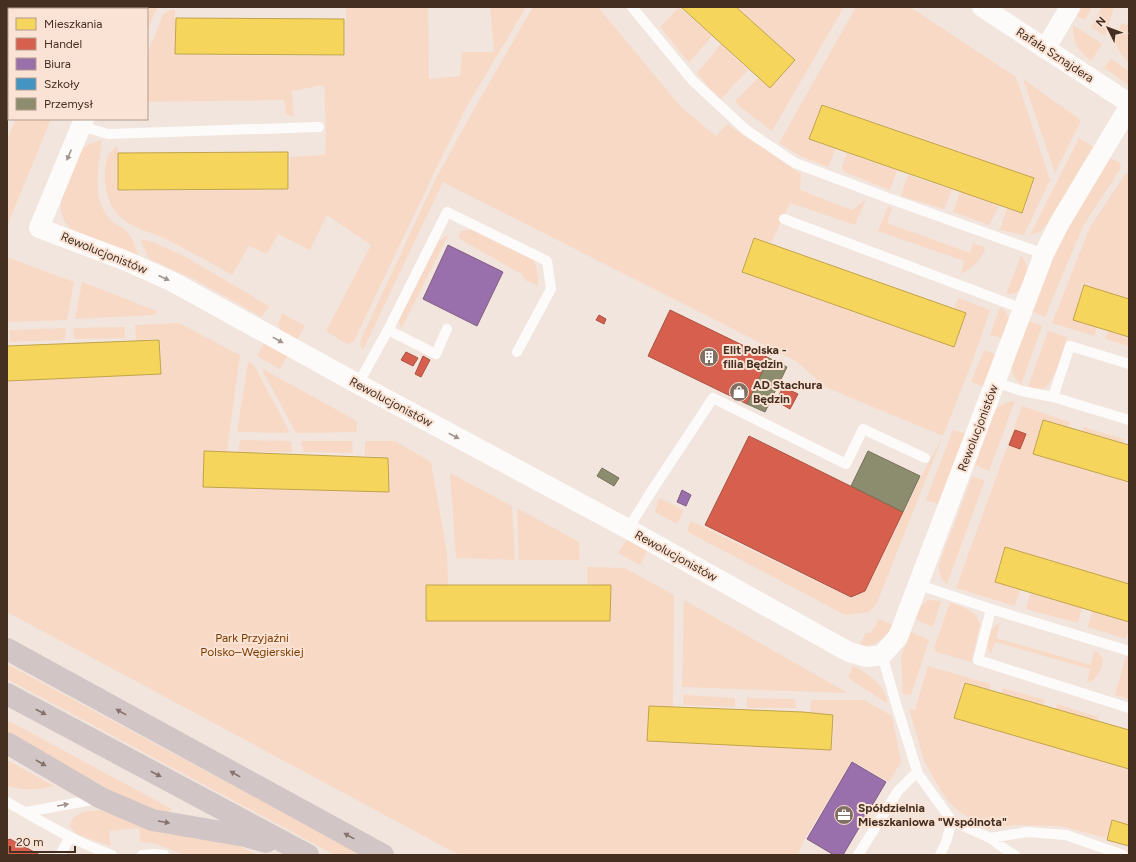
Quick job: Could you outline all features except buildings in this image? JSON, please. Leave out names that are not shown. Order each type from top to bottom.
[{"type":"main road","points":[[7,649],[383,855]]},
{"type":"main road","points":[[7,694],[305,854]]},
{"type":"main road","points":[[7,743],[101,798],[152,820],[245,836],[305,854]]},
{"type":"street","name":"Rafała Sznajdera","points":[[982,7],[1129,103]]},
{"type":"street","points":[[1045,49],[1070,7]]},
{"type":"street","name":"Rewolucjonistów","points":[[83,122],[38,228],[124,260],[173,282],[358,384],[628,529],[849,652],[867,657],[882,655],[898,637],[1044,254],[1059,224],[1129,107]]},
{"type":"lane","points":[[632,7],[693,81],[746,130],[795,163],[1044,254]]},
{"type":"lane","points":[[83,122],[108,134],[319,128]]},
{"type":"lane","points":[[358,384],[388,330],[447,212],[547,261],[551,289],[517,352]]},
{"type":"lane","points":[[784,219],[1023,309]]},
{"type":"lane","points":[[388,330],[436,354],[447,329]]},
{"type":"lane","points":[[1053,397],[1070,346],[1129,364]]},
{"type":"lane","points":[[995,382],[1022,391],[1053,397],[1129,420]]},
{"type":"lane","points":[[628,529],[713,398],[846,464],[863,429],[925,458]]},
{"type":"lane","points":[[919,585],[1129,651]]},
{"type":"lane","points":[[991,608],[978,660],[1129,708]]},
{"type":"lane","points":[[882,655],[896,707],[917,772],[952,821],[990,838],[1015,855]]},
{"type":"lane","points":[[858,855],[898,791],[917,772]]},
{"type":"lane","points":[[26,812],[101,798]]},
{"type":"lane","points":[[7,802],[70,837],[97,850],[112,855]]},
{"type":"lane","points":[[940,855],[946,842],[952,821]]},
{"type":"lane","points":[[990,838],[1027,832],[1066,834],[1123,855]]},
{"type":"lane","points":[[60,855],[70,837]]},
{"type":"lane","points":[[142,855],[164,855]]},
{"type":"green space","points":[[157,7],[148,30],[148,8],[144,8]]},
{"type":"green space","points":[[346,7],[428,7],[429,79],[460,76],[462,52],[494,52],[490,7],[526,7],[466,108],[354,341],[347,344],[326,331],[371,245],[327,215],[310,250],[278,234],[267,254],[249,246],[232,275],[178,245],[137,228],[123,219],[118,215],[110,203],[107,195],[105,177],[105,169],[109,154],[115,147],[118,147],[118,191],[289,190],[290,157],[325,155],[326,132],[324,85],[292,91],[294,117],[286,114],[284,100],[148,102],[148,52],[163,15],[168,11],[175,9],[175,55],[345,56]]},
{"type":"green space","points":[[533,7],[598,7],[681,107],[716,136],[727,124],[801,174],[800,190],[852,210],[866,199],[855,225],[790,203],[771,243],[753,237],[741,272],[954,347],[967,313],[954,309],[958,298],[990,310],[973,360],[943,436],[825,387],[796,361],[443,182],[363,350],[360,345],[361,339],[436,178]]},
{"type":"green space","points":[[679,7],[712,36],[689,63],[660,27]]},
{"type":"green space","points":[[737,7],[844,7],[772,131],[739,106],[735,101],[758,78],[770,88],[795,60]]},
{"type":"green space","points":[[856,7],[910,7],[1016,77],[1050,180],[1024,235],[1000,230],[1007,208],[1023,213],[1035,178],[822,104],[809,140],[836,149],[828,167],[800,156],[779,143]]},
{"type":"green space","points":[[1082,7],[1092,7],[1085,20],[1077,16]]},
{"type":"green space","points":[[1102,7],[1114,7],[1105,36],[1091,27]]},
{"type":"green space","points":[[1121,23],[1129,25],[1129,62],[1120,52],[1116,42],[1116,37]]},
{"type":"green space","points":[[1073,25],[1102,44],[1091,61],[1082,53],[1075,41]]},
{"type":"green space","points":[[721,44],[748,70],[721,99],[697,73]]},
{"type":"green space","points":[[1111,59],[1129,71],[1129,85],[1104,68]]},
{"type":"green space","points":[[1023,79],[1081,121],[1055,173]]},
{"type":"green space","points":[[16,120],[51,120],[7,226],[7,139]]},
{"type":"green space","points":[[1079,138],[1093,147],[1048,222],[1040,232],[1030,235]]},
{"type":"green space","points":[[102,140],[98,171],[98,192],[100,202],[104,211],[111,220],[129,234],[139,256],[72,230],[64,221],[61,210],[61,197],[82,149],[89,144]]},
{"type":"green space","points":[[847,153],[897,170],[890,190],[844,172],[842,167]]},
{"type":"green space","points":[[1110,158],[1120,163],[1121,168],[1083,226],[1045,317],[1031,311],[1052,259],[1071,223]]},
{"type":"green space","points":[[1126,173],[1129,174],[1129,299],[1083,285],[1073,319],[1097,327],[1094,336],[1052,323],[1090,227]]},
{"type":"green space","points":[[908,175],[952,190],[944,209],[901,196]]},
{"type":"green space","points":[[960,192],[999,206],[989,225],[953,212]]},
{"type":"green space","points":[[888,207],[892,208],[887,223],[970,253],[973,244],[983,246],[985,250],[981,258],[975,264],[961,274],[964,261],[878,231]]},
{"type":"green space","points":[[472,229],[534,260],[538,275],[538,286],[525,280],[523,275],[458,238],[461,231]]},
{"type":"green space","points":[[449,234],[401,329],[399,321],[439,241]]},
{"type":"green space","points":[[140,239],[153,242],[184,256],[269,306],[262,317],[196,280],[149,259]]},
{"type":"green space","points":[[1021,256],[1026,263],[1028,270],[1022,287],[1012,294],[1006,294]]},
{"type":"green space","points":[[7,257],[74,282],[67,320],[7,322]]},
{"type":"green space","points":[[82,282],[157,311],[155,315],[75,319]]},
{"type":"green space","points":[[1000,307],[1005,311],[1010,321],[1002,338],[990,335]]},
{"type":"green space","points":[[282,313],[305,326],[297,340],[281,332],[278,324]]},
{"type":"green space","points":[[1027,320],[1042,326],[1021,385],[1015,378],[1012,365]]},
{"type":"green space","name":"Park Przyjaźni Polsko–Węgierskiej","points":[[179,323],[240,355],[227,452],[203,451],[203,487],[389,492],[389,457],[365,456],[365,441],[395,441],[431,462],[447,553],[448,584],[425,585],[425,621],[611,621],[611,585],[587,584],[587,567],[625,568],[674,595],[673,707],[649,706],[647,742],[832,750],[834,715],[810,713],[811,700],[864,700],[892,716],[901,762],[889,782],[852,761],[803,842],[798,855],[459,855],[7,612],[7,381],[161,374],[160,339],[136,340],[135,325]]},
{"type":"green space","points":[[125,327],[125,338],[74,339],[73,328]]},
{"type":"green space","points":[[66,328],[65,340],[10,342],[9,330]]},
{"type":"green space","points":[[1048,331],[1067,337],[1058,365],[1052,380],[1044,388],[1038,389],[1028,387]]},
{"type":"green space","points":[[1108,331],[1129,337],[1129,346],[1105,339]]},
{"type":"green space","points":[[264,343],[288,355],[280,369],[257,356]]},
{"type":"green space","points":[[984,350],[997,355],[985,387],[971,382]]},
{"type":"green space","points":[[248,362],[254,365],[290,433],[237,432]]},
{"type":"green space","points":[[261,368],[357,421],[357,432],[296,433]]},
{"type":"green space","points":[[1015,401],[989,471],[975,465],[995,411],[1008,402]]},
{"type":"green space","points":[[1022,406],[1070,422],[1068,428],[1042,420],[1033,454],[1129,482],[1129,584],[1005,547],[994,582],[1020,590],[1015,606],[956,588]]},
{"type":"green space","points":[[1083,427],[1124,439],[1123,443],[1082,431]]},
{"type":"green space","points":[[953,430],[968,434],[940,505],[926,500]]},
{"type":"green space","points":[[943,436],[877,603],[869,612],[845,615],[688,532],[691,521],[851,598],[865,592],[921,477]]},
{"type":"green space","points":[[240,440],[291,441],[292,452],[238,452]]},
{"type":"green space","points":[[301,441],[352,441],[353,453],[303,452]]},
{"type":"green space","points":[[450,473],[512,506],[515,560],[456,558]]},
{"type":"green space","points":[[972,477],[985,480],[947,584],[940,576],[939,564]]},
{"type":"green space","points":[[659,498],[684,510],[677,524],[655,512]]},
{"type":"green space","points":[[517,508],[579,542],[580,560],[519,560]]},
{"type":"green space","points":[[627,539],[647,551],[640,565],[618,553]]},
{"type":"green space","points":[[1030,593],[1082,608],[1078,623],[1026,609]]},
{"type":"green space","points":[[684,600],[848,693],[682,687]]},
{"type":"green space","points":[[928,600],[941,601],[933,627],[915,619],[921,606]]},
{"type":"green space","points":[[950,602],[967,609],[976,615],[980,625],[971,662],[936,652],[934,648]]},
{"type":"green space","points":[[1092,611],[1129,622],[1129,630],[1126,639],[1088,627]]},
{"type":"green space","points":[[879,619],[893,625],[890,630],[884,638],[879,641],[870,645],[859,646],[866,633],[871,633]]},
{"type":"green space","points":[[1000,623],[996,638],[1091,665],[1094,651],[1103,659],[1102,667],[1097,677],[1087,683],[1090,669],[995,642],[991,654],[988,647],[989,637],[993,628]]},
{"type":"green space","points":[[911,632],[929,640],[911,695],[903,694],[901,656]]},
{"type":"green space","points":[[1126,656],[1129,657],[1129,699],[1115,695]]},
{"type":"green space","points":[[7,664],[362,855],[335,855],[7,679]]},
{"type":"green space","points":[[853,665],[880,685],[888,704],[848,678]]},
{"type":"green space","points":[[928,666],[990,684],[990,690],[964,682],[954,718],[1129,769],[1129,825],[1112,820],[1106,838],[1061,826],[1016,825],[987,829],[959,811],[948,801],[924,761],[909,709],[915,710]]},
{"type":"green space","points":[[1003,688],[1045,700],[1043,705],[1001,693]]},
{"type":"green space","points":[[683,695],[735,698],[735,707],[683,705]]},
{"type":"green space","points":[[747,698],[795,699],[796,708],[747,708]]},
{"type":"green space","points":[[1057,704],[1098,717],[1098,721],[1056,709]]},
{"type":"green space","points":[[7,720],[172,809],[168,813],[147,810],[7,734]]},
{"type":"green space","points":[[7,760],[54,786],[20,789],[7,786]]},
{"type":"green space","points":[[100,810],[221,838],[258,855],[183,855],[155,843],[141,842],[139,828],[109,831],[111,846],[78,835],[70,827],[71,822],[77,815],[85,812]]},
{"type":"place","name":"Elit Polska - filia Będzin","points":[[709,357]]},
{"type":"place","name":"AD Stachura Będzin","points":[[739,392]]},
{"type":"place","name":"Spółdzielnia Mieszkaniowa \"Wspólnota\"","points":[[844,815]]}]
